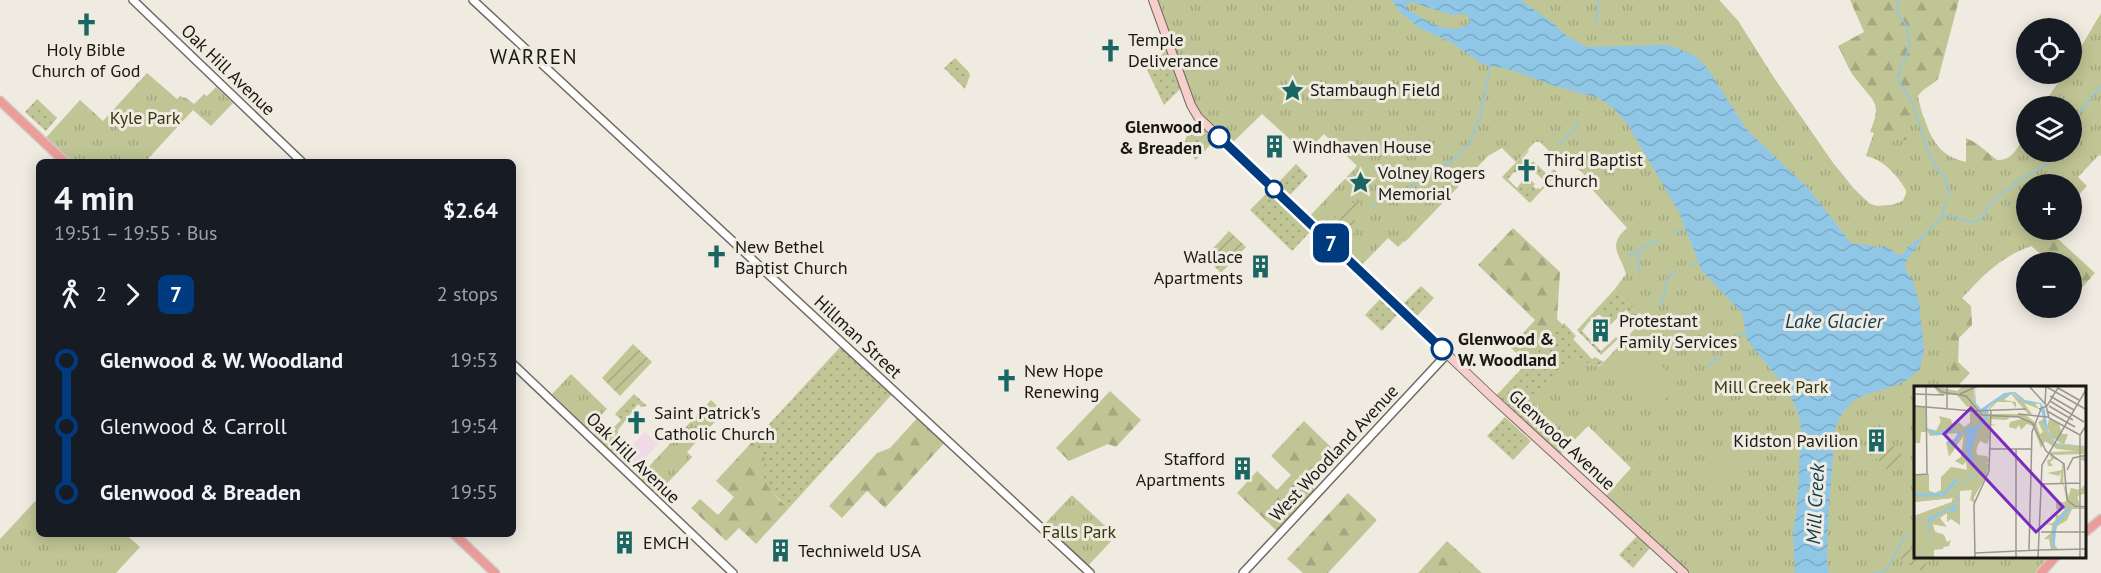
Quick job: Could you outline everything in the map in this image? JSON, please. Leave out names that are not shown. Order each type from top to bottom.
[{"type":"main road","name":"Glenwood Avenue","points":[[1154,0],[1196,114],[1447,354],[1684,573]]},
{"type":"main road","points":[[0,101],[62,159]]},
{"type":"main road","points":[[2086,532],[2101,519]]},
{"type":"main road","points":[[457,537],[495,573]]},
{"type":"main road","points":[[2044,570],[2054,558]]},
{"type":"main road","points":[[2044,570],[2061,558]]},
{"type":"street","name":"Oak Hill Avenue","points":[[133,0],[299,159]]},
{"type":"street","name":"Hillman Street","points":[[473,0],[1089,573]]},
{"type":"street","name":"West Woodland Avenue","points":[[1243,573],[1447,354]]},
{"type":"street","name":"Oak Hill Avenue","points":[[516,367],[733,573]]},
{"type":"shaded area","points":[[645,432],[658,444],[633,471],[620,458]]},
{"type":"green space","name":"Mill Creek Park","points":[[1153,0],[1719,0],[1738,21],[1833,163],[1854,189],[1870,204],[1877,206],[1892,205],[1903,201],[1906,190],[1889,168],[1878,160],[1866,156],[1872,140],[1908,140],[1902,128],[1924,117],[1937,145],[1959,160],[1994,163],[2004,161],[2016,151],[2016,162],[2082,162],[2082,96],[2049,96],[2057,84],[2082,84],[2082,45],[2101,13],[2101,156],[2099,155],[2081,174],[2016,174],[2016,240],[2037,240],[2031,246],[2011,253],[1986,272],[1962,298],[1952,321],[1950,357],[1952,386],[1914,386],[1914,558],[2055,558],[2041,573],[1684,573],[1603,499],[1631,468],[1588,426],[1558,457],[1531,432],[1538,410],[1534,397],[1550,380],[1577,358],[1590,365],[1600,366],[1645,318],[1614,290],[1626,274],[1616,245],[1617,240],[1627,228],[1590,187],[1583,173],[1570,164],[1563,165],[1540,142],[1535,142],[1516,162],[1502,148],[1488,156],[1405,242],[1398,247],[1388,238],[1358,269],[1306,220],[1357,166],[1324,134],[1305,153],[1262,114],[1229,146],[1198,118]]},
{"type":"green space","points":[[1536,0],[1719,0],[1738,21],[1833,163],[1854,189],[1870,204],[1877,206],[1892,205],[1903,201],[1906,190],[1889,168],[1878,160],[1866,156],[1874,133],[1870,132],[1876,108],[1851,71],[1838,46],[1864,32],[1850,0],[1959,0],[1938,79],[1918,96],[1934,142],[1943,153],[1966,163],[1966,138],[1997,160],[2007,158],[2016,150],[2016,162],[2056,162],[2044,174],[2016,174],[2016,200],[1994,219],[1982,226],[1955,223],[1939,254],[1963,248],[1985,238],[2016,219],[2016,223],[1984,241],[1985,244],[2016,228],[2016,240],[2059,240],[2072,252],[2038,252],[2031,246],[2020,250],[1994,267],[1962,298],[1971,306],[1972,325],[1959,338],[1958,362],[1970,373],[1958,386],[1914,386],[1899,394],[1906,404],[1914,406],[1913,459],[1908,455],[1909,451],[1886,429],[1879,434],[1877,428],[1872,427],[1864,446],[1867,449],[1866,452],[1889,472],[1877,485],[1878,488],[1883,487],[1889,494],[1883,502],[1885,510],[1893,514],[1905,509],[1910,511],[1904,522],[1914,530],[1914,556],[1907,544],[1903,546],[1900,544],[1895,555],[1919,572],[1925,569],[1928,561],[1920,558],[1932,558],[1935,573],[1829,573],[1827,560],[1833,436],[1840,416],[1853,401],[1864,394],[1894,387],[1915,374],[1922,382],[1929,373],[1932,363],[1931,307],[1938,255],[1917,239],[1905,252],[1910,234],[1915,236],[1917,234],[1906,227],[1887,229],[1887,233],[1872,233],[1859,231],[1850,226],[1811,180],[1756,124],[1713,60],[1696,44],[1675,36],[1654,22],[1634,17],[1604,29],[1568,23],[1561,31],[1535,10],[1540,4]]},
{"type":"green space","points":[[1166,50],[1180,89],[1164,105],[1147,70]]},
{"type":"green space","points":[[955,58],[970,75],[965,89],[944,68]]},
{"type":"green space","name":"Kyle Park","points":[[147,73],[177,99],[180,96],[185,97],[194,104],[216,87],[233,103],[211,126],[193,110],[148,159],[62,159],[43,141],[80,100],[103,121]]},
{"type":"green space","points":[[37,99],[57,118],[46,131],[25,112]]},
{"type":"green space","points":[[167,104],[177,114],[152,139],[142,128]]},
{"type":"green space","points":[[1196,121],[1215,140],[1196,160],[1184,144],[1190,127]]},
{"type":"green space","points":[[1528,150],[1522,159],[1524,162],[1508,179],[1517,188],[1528,174],[1528,178],[1535,184],[1533,186],[1536,189],[1540,189],[1546,183],[1532,169],[1530,164],[1533,161],[1548,175],[1554,169],[1558,173],[1530,203],[1502,177]]},
{"type":"green space","points":[[1296,164],[1308,176],[1290,195],[1278,183]]},
{"type":"green space","name":"Mill Creek Park","points":[[2082,181],[2087,186],[2082,191]]},
{"type":"green space","points":[[1269,191],[1311,231],[1292,251],[1250,210]]},
{"type":"green space","points":[[1361,200],[1360,207],[1348,213],[1357,223],[1353,227],[1344,221],[1340,226],[1348,233],[1353,228],[1356,231],[1345,239],[1338,228],[1333,236],[1330,233],[1332,228],[1330,223],[1345,207]]},
{"type":"green space","points":[[1513,228],[1560,272],[1557,319],[1563,325],[1527,363],[1510,347],[1535,320],[1478,265]]},
{"type":"green space","points":[[1229,231],[1246,247],[1221,273],[1205,257]]},
{"type":"green space","points":[[2082,261],[2095,273],[2082,288]]},
{"type":"green space","points":[[1421,286],[1434,298],[1417,316],[1404,303]]},
{"type":"green space","points":[[1614,290],[1638,314],[1634,318],[1626,310],[1610,325],[1599,314],[1589,322],[1582,331],[1601,351],[1616,337],[1618,339],[1601,355],[1577,330]]},
{"type":"green space","points":[[1381,298],[1398,314],[1382,331],[1365,315]]},
{"type":"green space","points":[[1564,323],[1576,336],[1573,339],[1592,359],[1595,357],[1604,362],[1594,366],[1577,358],[1537,402],[1537,418],[1531,432],[1494,398]]},
{"type":"green space","points":[[1629,337],[1676,379],[1678,386],[1658,408],[1607,360]]},
{"type":"green space","points":[[633,344],[652,362],[620,396],[602,378]]},
{"type":"green space","points":[[843,344],[894,392],[789,508],[736,460]]},
{"type":"green space","points":[[571,374],[607,409],[588,429],[552,394]]},
{"type":"green space","points":[[1110,391],[1141,420],[1116,447],[1108,444],[1069,461],[1056,448]]},
{"type":"green space","points":[[634,394],[647,406],[641,407],[638,404],[618,430],[618,434],[628,443],[616,456],[594,434],[605,422],[608,425],[606,424],[599,435],[605,440],[616,429],[614,427],[621,420],[615,414]]},
{"type":"green space","points":[[711,400],[724,412],[687,452],[692,457],[657,494],[639,477]]},
{"type":"green space","points":[[920,415],[947,440],[885,508],[867,491],[842,518],[829,506],[877,453],[890,448]]},
{"type":"green space","points":[[1505,417],[1531,441],[1513,460],[1487,436]]},
{"type":"green space","points":[[1304,421],[1333,449],[1304,479],[1318,493],[1280,534],[1237,493],[1257,471],[1277,490],[1291,475],[1271,456]]},
{"type":"green space","points":[[1741,433],[1759,450],[1717,493],[1701,476]]},
{"type":"green space","points":[[1884,438],[1908,460],[1898,472],[1892,466],[1888,470],[1877,459],[1879,455],[1875,460],[1868,453],[1873,446],[1876,448]]},
{"type":"green space","points":[[752,442],[764,457],[763,473],[768,486],[789,508],[756,544],[739,528],[726,541],[691,508],[700,499],[718,515],[734,497],[716,481]]},
{"type":"green space","points":[[1348,493],[1377,520],[1328,573],[1303,573],[1287,559]]},
{"type":"green space","name":"Falls Park","points":[[1072,495],[1116,536],[1085,569],[1041,528]]},
{"type":"green space","points":[[36,500],[36,537],[128,537],[140,547],[116,573],[0,573],[0,539]]},
{"type":"green space","points":[[1637,536],[1650,548],[1633,568],[1619,555]]},
{"type":"green space","points":[[1447,541],[1482,573],[1418,573]]},
{"type":"green space","points":[[1900,544],[1903,546],[1907,544],[1914,558],[1928,560],[1924,570],[1921,570],[1913,568],[1895,555]]},
{"type":"water","name":"Lake Glacier","points":[[1392,0],[1521,0],[1567,36],[1587,47],[1669,45],[1689,53],[1698,58],[1708,69],[1747,130],[1808,188],[1851,243],[1876,248],[1886,246],[1902,255],[1908,247],[1926,233],[1905,263],[1919,303],[1924,349],[1920,369],[1897,385],[1862,396],[1852,403],[1843,413],[1835,429],[1828,522],[1829,573],[1795,573],[1793,532],[1797,507],[1801,433],[1800,419],[1795,405],[1779,379],[1747,340],[1742,313],[1702,271],[1679,212],[1626,122],[1613,108],[1599,98],[1558,87],[1511,70],[1482,64],[1451,42],[1419,28],[1398,10]],"holes":[[[1411,2],[1451,15],[1466,14],[1470,23],[1454,29],[1446,28],[1429,22],[1407,9],[1407,4]]]},
{"type":"waterway","points":[[1596,25],[1599,0]]},
{"type":"waterway","points":[[1898,0],[1896,10],[1908,28],[1909,47],[1899,74],[1900,83],[1912,102],[1932,161],[1947,181],[1949,196]]},
{"type":"waterway","points":[[1372,205],[1413,186],[1430,171],[1455,159],[1470,143],[1480,117],[1490,66]]},
{"type":"waterway","points":[[2082,110],[2101,86]]},
{"type":"waterway","points":[[1557,145],[1573,132],[1578,121]]},
{"type":"waterway","points":[[1924,235],[1945,216],[1971,222],[1981,219],[1990,204],[2005,190],[2012,188],[2017,181],[2049,162]]},
{"type":"waterway","points":[[1942,215],[1946,202]]},
{"type":"waterway","points":[[1675,233],[1685,228]]},
{"type":"waterway","points":[[1628,256],[1660,240]]},
{"type":"waterway","points":[[1638,252],[1639,272]]},
{"type":"waterway","points":[[1690,266],[1699,262]]},
{"type":"waterway","points":[[1660,305],[1666,282],[1676,271]]},
{"type":"waterway","points":[[1728,343],[1733,337],[1746,334]]},
{"type":"waterway","points":[[1708,367],[1718,355]]},
{"type":"waterway","points":[[1881,573],[1886,570],[1906,535]]},
{"type":"waterway","points":[[1874,573],[1879,573]]},
{"type":"bus line","name":"7","points":[[1219,137],[1442,349]]},
{"type":"place","name":"Holy Bible Church of God","points":[[86,24]]},
{"type":"place","name":"Temple Deliverance","points":[[1110,50]]},
{"type":"place","name":"Stambaugh Field","points":[[1292,90]]},
{"type":"place","name":"Glenwood & Breaden","points":[[1219,137]]},
{"type":"place","name":"Windhaven House","points":[[1275,147]]},
{"type":"place","name":"Third Baptist Church","points":[[1526,170]]},
{"type":"place","name":"Volney Rogers Memorial","points":[[1360,183]]},
{"type":"place","name":"New Bethel Baptist Church","points":[[717,257]]},
{"type":"place","name":"Wallace Apartments","points":[[1261,267]]},
{"type":"place","name":"Protestant Family Services","points":[[1601,331]]},
{"type":"place","name":"Glenwood & W. Woodland","points":[[1442,349]]},
{"type":"place","name":"New Hope Renewing","points":[[1006,381]]},
{"type":"place","name":"Saint Patrick's Catholic Church","points":[[636,423]]},
{"type":"place","name":"Kidston Pavilion","points":[[1876,441]]},
{"type":"place","name":"Stafford Apartments","points":[[1243,469]]},
{"type":"place","name":"EMCH","points":[[625,543]]},
{"type":"place","name":"Techniweld USA","points":[[780,551]]},
{"type":"district","name":"WARREN","points":[[534,57]]},
{"type":"water label","name":"Mill Creek","points":[[1815,504]]}]
